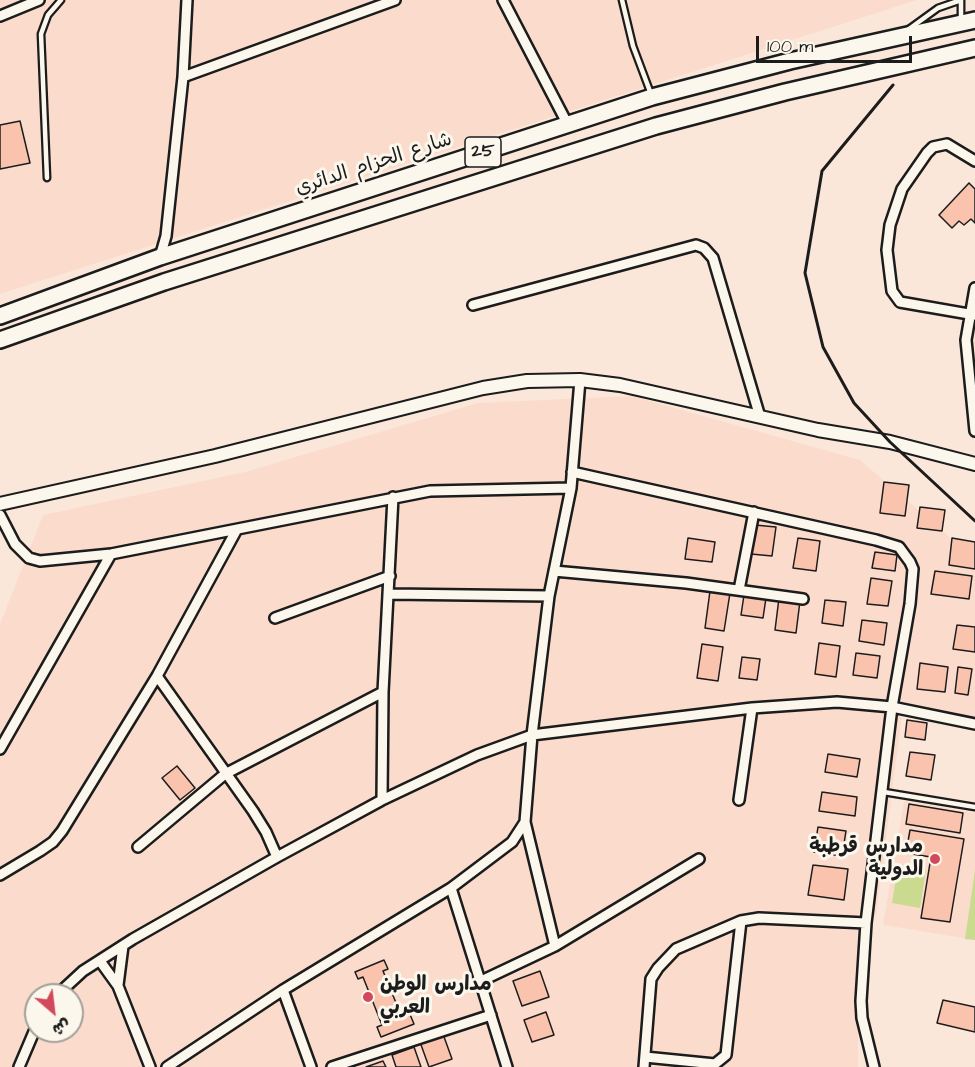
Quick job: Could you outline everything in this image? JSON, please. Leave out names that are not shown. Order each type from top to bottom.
[{"type":"highway","name":"شارع الحزام الدائري","points":[[0,316],[160,257],[652,97],[901,35],[968,22]]},
{"type":"highway","name":"25","points":[[0,340],[164,282],[656,126],[785,92],[975,48]]},
{"type":"street","points":[[0,16],[39,0]]},
{"type":"street","points":[[160,257],[166,236],[183,77],[187,0]]},
{"type":"street","points":[[183,77],[395,0]]},
{"type":"street","points":[[503,0],[568,125]]},
{"type":"street","points":[[972,314],[900,302],[892,291],[887,250],[890,225],[902,189],[927,153],[933,147],[947,144],[975,161]]},
{"type":"street","points":[[473,305],[696,245],[704,248],[713,258],[760,417]]},
{"type":"street","points":[[975,288],[966,340],[975,431]]},
{"type":"street","points":[[555,946],[525,822],[532,735],[549,596],[571,488],[580,380]]},
{"type":"street","points":[[0,504],[215,456],[483,388],[527,381],[580,380],[663,393],[760,417],[890,442],[975,464]]},
{"type":"street","points":[[572,472],[876,540],[899,547],[906,554],[913,569],[910,604],[892,707],[884,792],[866,923],[861,1001],[862,1018],[874,1067]]},
{"type":"street","points":[[0,514],[15,543],[34,560],[111,554],[430,491],[571,488]]},
{"type":"street","points":[[382,800],[383,692],[390,594],[393,497]]},
{"type":"street","points":[[739,590],[754,512]]},
{"type":"street","points":[[0,875],[40,851],[62,831],[157,676],[236,531]]},
{"type":"street","points":[[0,749],[111,554]]},
{"type":"street","points":[[554,571],[803,599]]},
{"type":"street","points":[[275,618],[390,576]]},
{"type":"street","points":[[390,594],[549,596]]},
{"type":"street","points":[[157,676],[266,832],[277,857]]},
{"type":"street","points":[[138,847],[225,774],[383,692]]},
{"type":"street","points":[[69,983],[123,946],[277,857],[382,800],[477,755],[532,735],[752,708],[837,702],[892,707],[975,724]]},
{"type":"street","points":[[739,800],[752,708]]},
{"type":"street","points":[[167,1067],[283,990],[451,888],[513,842],[525,822]]},
{"type":"street","points":[[481,981],[555,946],[699,858]]},
{"type":"street","points":[[451,888],[507,1067]]},
{"type":"street","points":[[741,921],[726,1055],[715,1064],[644,1062],[651,979],[657,968],[676,949],[741,921],[786,918],[866,923]]},
{"type":"street","points":[[118,986],[123,946]]},
{"type":"street","points":[[100,961],[118,986],[150,1067]]},
{"type":"street","points":[[283,990],[311,1067]]},
{"type":"street","points":[[332,1067],[492,1015]]},
{"type":"street","points":[[19,1067],[29,1043]]},
{"type":"lane","points":[[47,178],[41,34],[48,15],[61,0]]},
{"type":"lane","points":[[622,0],[633,46],[652,97]]},
{"type":"lane","points":[[901,35],[938,9],[961,0],[968,22]]},
{"type":"lane","points":[[884,792],[975,807]]},
{"type":"shaded area","points":[[0,0],[917,0],[0,294]]},
{"type":"shaded area","points":[[632,396],[860,460],[975,559],[975,719],[902,715],[876,916],[858,914],[858,1067],[0,1067],[0,624],[43,515],[245,472],[478,403]]},
{"type":"shaded area","name":"مدارس قرطبة الدولية","points":[[904,801],[975,813],[975,940],[883,925]]},
{"type":"green space","points":[[898,866],[926,870],[920,908],[892,903]]},
{"type":"green space","points":[[975,870],[975,940],[965,939]]},
{"type":"building","points":[[20,121],[30,163],[0,169],[0,125]]},
{"type":"building","points":[[969,183],[975,189],[975,223],[971,219],[964,225],[959,221],[952,228],[939,215]]},
{"type":"building","points":[[884,482],[909,485],[905,516],[880,513]]},
{"type":"building","points":[[920,507],[945,510],[942,531],[917,528]]},
{"type":"building","points":[[755,525],[776,527],[772,556],[751,554]]},
{"type":"building","points":[[688,538],[715,542],[712,562],[685,559]]},
{"type":"building","points":[[798,538],[820,541],[816,571],[793,568]]},
{"type":"building","points":[[952,538],[975,542],[975,569],[949,565]]},
{"type":"building","points":[[875,552],[897,555],[895,571],[872,568]]},
{"type":"building","points":[[935,571],[972,576],[969,599],[931,594]]},
{"type":"building","points":[[871,578],[892,581],[888,606],[867,604]]},
{"type":"building","points":[[710,591],[730,593],[724,631],[705,628]]},
{"type":"building","points":[[744,595],[766,598],[763,618],[741,615]]},
{"type":"building","points":[[779,598],[800,601],[796,633],[775,630]]},
{"type":"building","points":[[825,600],[846,602],[843,626],[822,623]]},
{"type":"building","points":[[862,620],[887,623],[884,645],[859,641]]},
{"type":"building","points":[[957,625],[975,627],[975,652],[953,649]]},
{"type":"building","points":[[819,643],[840,646],[836,677],[815,674]]},
{"type":"building","points":[[702,644],[723,647],[718,681],[697,678]]},
{"type":"building","points":[[856,653],[880,656],[877,678],[853,675]]},
{"type":"building","points":[[742,657],[760,659],[757,680],[739,678]]},
{"type":"building","points":[[920,663],[948,667],[945,692],[917,689]]},
{"type":"building","points":[[958,667],[972,669],[968,695],[955,693]]},
{"type":"building","points":[[907,720],[927,723],[925,740],[905,737]]},
{"type":"building","points":[[910,752],[935,755],[931,780],[906,776]]},
{"type":"building","points":[[828,754],[860,759],[857,777],[825,772]]},
{"type":"building","points":[[177,766],[195,788],[180,800],[162,778]]},
{"type":"building","points":[[822,792],[857,797],[855,816],[819,811]]},
{"type":"building","points":[[909,804],[963,813],[960,833],[906,824]]},
{"type":"building","points":[[818,827],[846,831],[842,856],[814,852]]},
{"type":"building","points":[[910,830],[964,839],[950,922],[921,918],[931,857],[906,853]]},
{"type":"building","points":[[813,865],[848,869],[844,900],[808,895]]},
{"type":"building","points":[[384,960],[388,969],[383,971],[401,1015],[409,1012],[414,1024],[381,1037],[377,1027],[382,1025],[363,977],[358,979],[355,972]]},
{"type":"building","points":[[540,971],[549,997],[522,1006],[513,981]]},
{"type":"building","points":[[943,1000],[975,1007],[975,1032],[937,1023]]},
{"type":"building","points":[[546,1012],[554,1035],[532,1042],[524,1020]]},
{"type":"building","points":[[443,1034],[452,1059],[429,1067],[420,1042]]},
{"type":"building","points":[[414,1047],[421,1067],[396,1067],[392,1055]]},
{"type":"building","points":[[383,1061],[386,1067],[366,1067]]},
{"type":"railway","points":[[893,85],[822,171],[805,273],[823,347],[854,403],[890,442],[975,521]]},
{"type":"place","name":"مدارس قرطبة الدولية","points":[[935,859]]},
{"type":"place","name":"مدارس الوطن العربي","points":[[368,997]]}]
